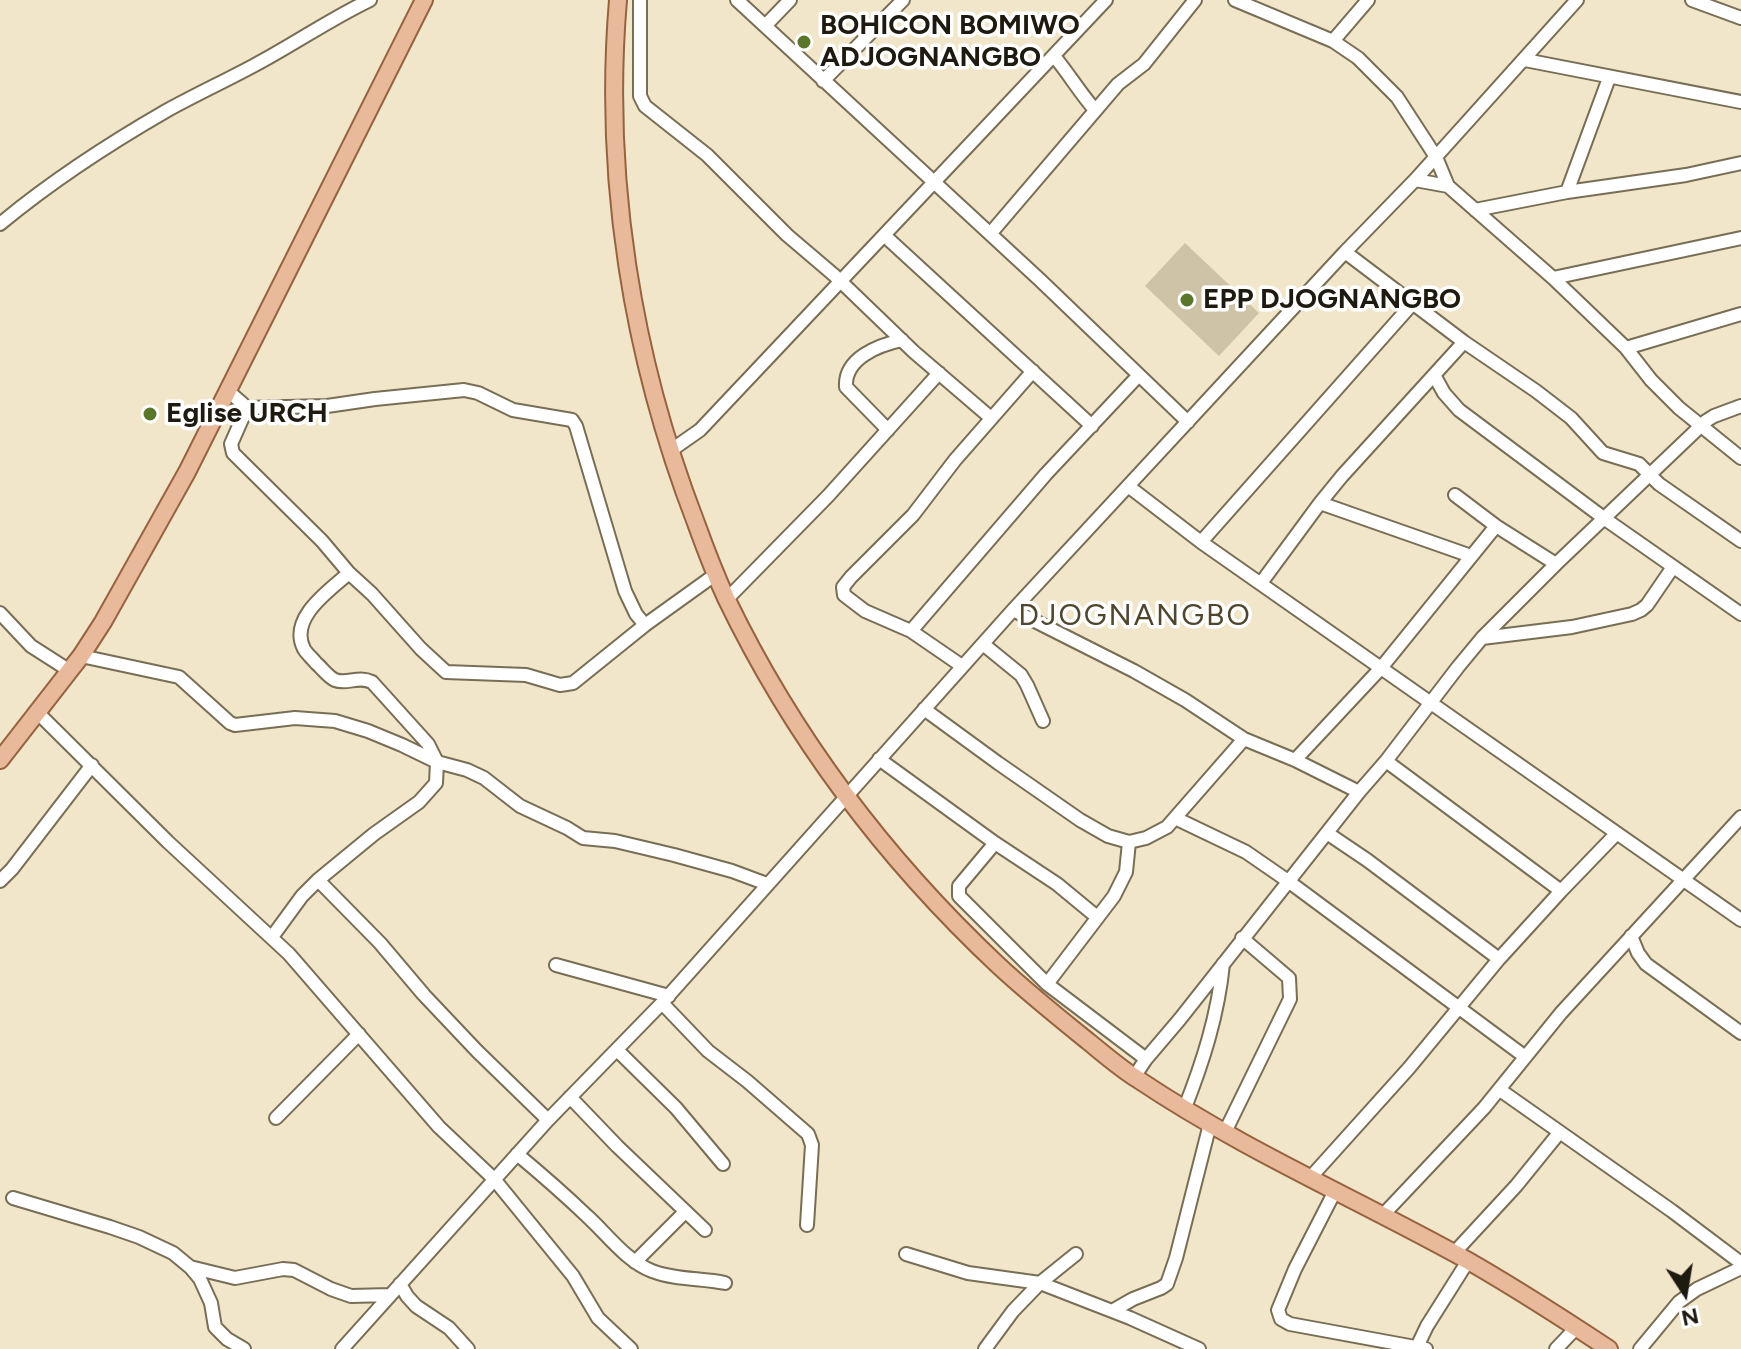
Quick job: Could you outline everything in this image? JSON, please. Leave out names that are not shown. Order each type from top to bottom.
[{"type":"main road","points":[[0,760],[81,656],[187,472],[424,0]]},
{"type":"main road","points":[[618,0],[614,130],[625,259],[643,354],[670,451],[727,599],[787,709],[846,796],[925,893],[978,946],[1027,992],[1134,1077],[1184,1110],[1461,1257],[1609,1349]]},
{"type":"street","points":[[0,224],[42,189],[105,147],[370,0]]},
{"type":"street","points":[[640,0],[640,96],[645,106],[707,155],[787,235],[991,418]]},
{"type":"street","points":[[737,0],[1188,422]]},
{"type":"street","points":[[765,26],[790,0]]},
{"type":"street","points":[[823,81],[903,0]]},
{"type":"street","points":[[670,451],[700,430],[1106,0]]},
{"type":"street","points":[[990,234],[1118,84],[1144,64],[1195,0]]},
{"type":"street","points":[[1235,0],[1250,3],[1333,41],[1358,58],[1397,97],[1436,157],[1448,186],[1553,278],[1626,348],[1665,395],[1741,458]]},
{"type":"street","points":[[1333,41],[1368,0]]},
{"type":"street","points":[[342,1349],[548,1120],[666,999],[1013,610],[1415,180],[1577,0]]},
{"type":"street","points":[[1692,0],[1741,18]]},
{"type":"street","points":[[1054,56],[1095,110]]},
{"type":"street","points":[[1525,60],[1741,102]]},
{"type":"street","points":[[1567,192],[1609,78]]},
{"type":"street","points":[[1475,210],[1741,163]]},
{"type":"street","points":[[1415,180],[1448,186]]},
{"type":"street","points":[[885,236],[1092,426]]},
{"type":"street","points":[[1553,278],[1741,238]]},
{"type":"street","points":[[1345,252],[1571,418],[1603,453],[1634,461],[1671,492],[1741,541]]},
{"type":"street","points":[[1201,542],[1413,303]]},
{"type":"street","points":[[1626,348],[1741,314]]},
{"type":"street","points":[[888,430],[846,387],[845,382],[866,353],[902,340]]},
{"type":"street","points":[[1261,583],[1359,456],[1464,342]]},
{"type":"street","points":[[962,666],[911,631],[855,605],[844,595],[843,587],[927,499],[955,460],[1033,371]]},
{"type":"street","points":[[727,599],[818,507],[939,373]]},
{"type":"street","points":[[911,631],[1046,474],[1139,375]]},
{"type":"street","points":[[1434,375],[1459,410],[1605,519],[1741,614]]},
{"type":"street","points":[[228,391],[245,408],[327,406],[464,390],[478,393],[513,410],[572,420],[625,591],[645,625]]},
{"type":"street","points":[[1134,1077],[1482,638],[1700,427],[1714,416],[1741,406]]},
{"type":"street","points":[[245,408],[231,444],[233,453],[322,541],[421,649],[441,668],[450,672],[526,675],[560,685],[570,684],[716,574]]},
{"type":"street","points":[[1128,486],[1201,542],[1741,920]]},
{"type":"street","points":[[1455,495],[1496,526],[1556,564]]},
{"type":"street","points":[[1320,503],[1471,556]]},
{"type":"street","points":[[1295,760],[1381,668],[1496,526]]},
{"type":"street","points":[[1482,638],[1572,627],[1632,614],[1647,605],[1673,567]]},
{"type":"street","points":[[272,937],[302,896],[318,880],[419,802],[435,787],[437,779],[437,762],[423,737],[372,682],[362,678],[333,679],[302,646],[302,624],[316,602],[349,573]]},
{"type":"street","points":[[1013,610],[1134,671],[1244,739],[1359,792]]},
{"type":"street","points":[[0,613],[31,646],[70,671]]},
{"type":"street","points":[[983,644],[1021,675],[1043,721]]},
{"type":"street","points":[[81,656],[179,677],[235,725],[295,718],[335,721],[368,731],[437,762],[484,778],[520,806],[583,838],[615,841],[674,855],[767,884]]},
{"type":"street","points":[[924,709],[1080,820],[1108,836],[1129,842],[1159,832],[1175,818],[1244,739]]},
{"type":"street","points":[[38,713],[168,842],[289,954],[439,1127],[494,1179],[573,1276],[598,1318],[631,1349]]},
{"type":"street","points":[[879,759],[1057,884],[1097,917]]},
{"type":"street","points":[[1386,761],[1561,891]]},
{"type":"street","points":[[0,881],[92,765]]},
{"type":"street","points":[[1382,1216],[1500,1090],[1561,1013],[1741,817]]},
{"type":"street","points":[[1175,818],[1246,852],[1524,1056]]},
{"type":"street","points":[[1327,833],[1499,959]]},
{"type":"street","points":[[1310,1178],[1409,1068],[1499,959],[1616,834]]},
{"type":"street","points":[[1047,984],[1114,896],[1126,872],[1129,842]]},
{"type":"street","points":[[995,843],[959,886],[959,896],[1047,984],[1146,1059]]},
{"type":"street","points":[[318,880],[380,943],[477,1051],[548,1120]]},
{"type":"street","points":[[1631,936],[1646,964],[1741,1033]]},
{"type":"street","points":[[1225,1132],[1290,999],[1289,978],[1242,938]]},
{"type":"street","points":[[1184,1110],[1204,1059],[1220,993],[1223,964]]},
{"type":"street","points":[[556,965],[666,999],[708,1051],[808,1134],[812,1145],[807,1225]]},
{"type":"street","points":[[276,1118],[359,1034]]},
{"type":"street","points":[[617,1050],[676,1108],[723,1164]]},
{"type":"street","points":[[1500,1090],[1672,1211],[1741,1265],[1679,1302],[1640,1349]]},
{"type":"street","points":[[570,1097],[705,1230]]},
{"type":"street","points":[[1112,1311],[1167,1284],[1210,1124]]},
{"type":"street","points":[[1335,1191],[1295,1269],[1278,1310],[1281,1319],[1290,1324],[1419,1348],[1461,1257],[1559,1133]]},
{"type":"street","points":[[517,1154],[635,1262],[668,1276],[725,1283]]},
{"type":"street","points":[[13,1198],[139,1237],[173,1253],[200,1279],[210,1300],[215,1327],[244,1349]]},
{"type":"street","points":[[635,1262],[685,1212]]},
{"type":"street","points":[[906,1254],[968,1273],[1040,1283],[1199,1349]]},
{"type":"street","points":[[985,1349],[1013,1311],[1040,1283],[1076,1254]]},
{"type":"street","points":[[190,1267],[235,1278],[283,1269],[294,1270],[351,1296],[390,1295]]},
{"type":"street","points":[[400,1284],[416,1306],[449,1328],[468,1349]]},
{"type":"street","points":[[1556,1349],[1577,1327]]},
{"type":"shaded area","points":[[1185,243],[1259,313],[1219,356],[1145,286]]},
{"type":"place","name":"BOHICON BOMIWO ADJOGNANGBO","points":[[804,42]]},
{"type":"place","name":"EPP DJOGNANGBO","points":[[1187,300]]},
{"type":"place","name":"Eglise URCH","points":[[150,414]]},
{"type":"district","name":"DJOGNANGBO","points":[[1135,616]]}]
